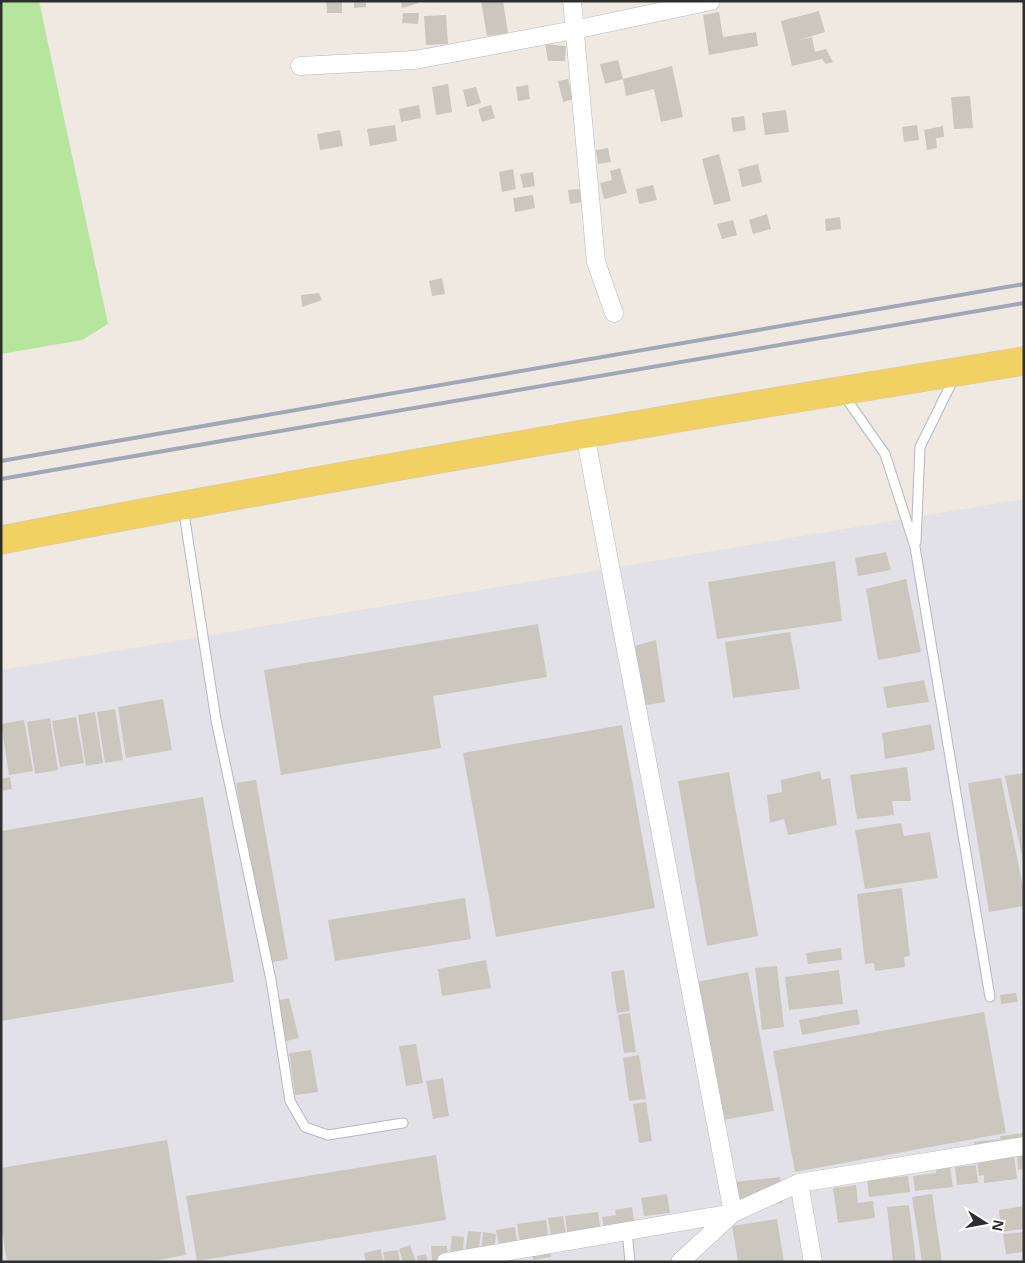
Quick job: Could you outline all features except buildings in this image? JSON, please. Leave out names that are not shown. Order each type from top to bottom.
[{"type":"main road","points":[[1,540],[183,504],[1024,361]]},
{"type":"street","points":[[572,1],[596,262],[614,313]]},
{"type":"street","points":[[300,66],[415,60],[574,30],[711,1]]},
{"type":"street","points":[[586,434],[733,1214]]},
{"type":"street","points":[[446,1262],[733,1214],[799,1183],[1024,1146]]},
{"type":"street","points":[[799,1183],[813,1262]]},
{"type":"street","points":[[680,1262],[733,1214]]},
{"type":"lane","points":[[915,547],[920,447],[956,372]]},
{"type":"lane","points":[[840,391],[885,454],[915,547],[990,997]]},
{"type":"lane","points":[[183,504],[216,720],[271,980],[290,1101],[304,1127],[328,1136],[403,1123]]},
{"type":"lane","points":[[627,1231],[630,1262]]},
{"type":"shaded area","points":[[1024,499],[1024,1262],[1,1262],[1,670]]},
{"type":"green space","points":[[1,1],[39,1],[108,324],[82,340],[1,354]]},
{"type":"railway","points":[[1,461],[1024,284]]},
{"type":"railway","points":[[1,479],[1024,303]]}]
